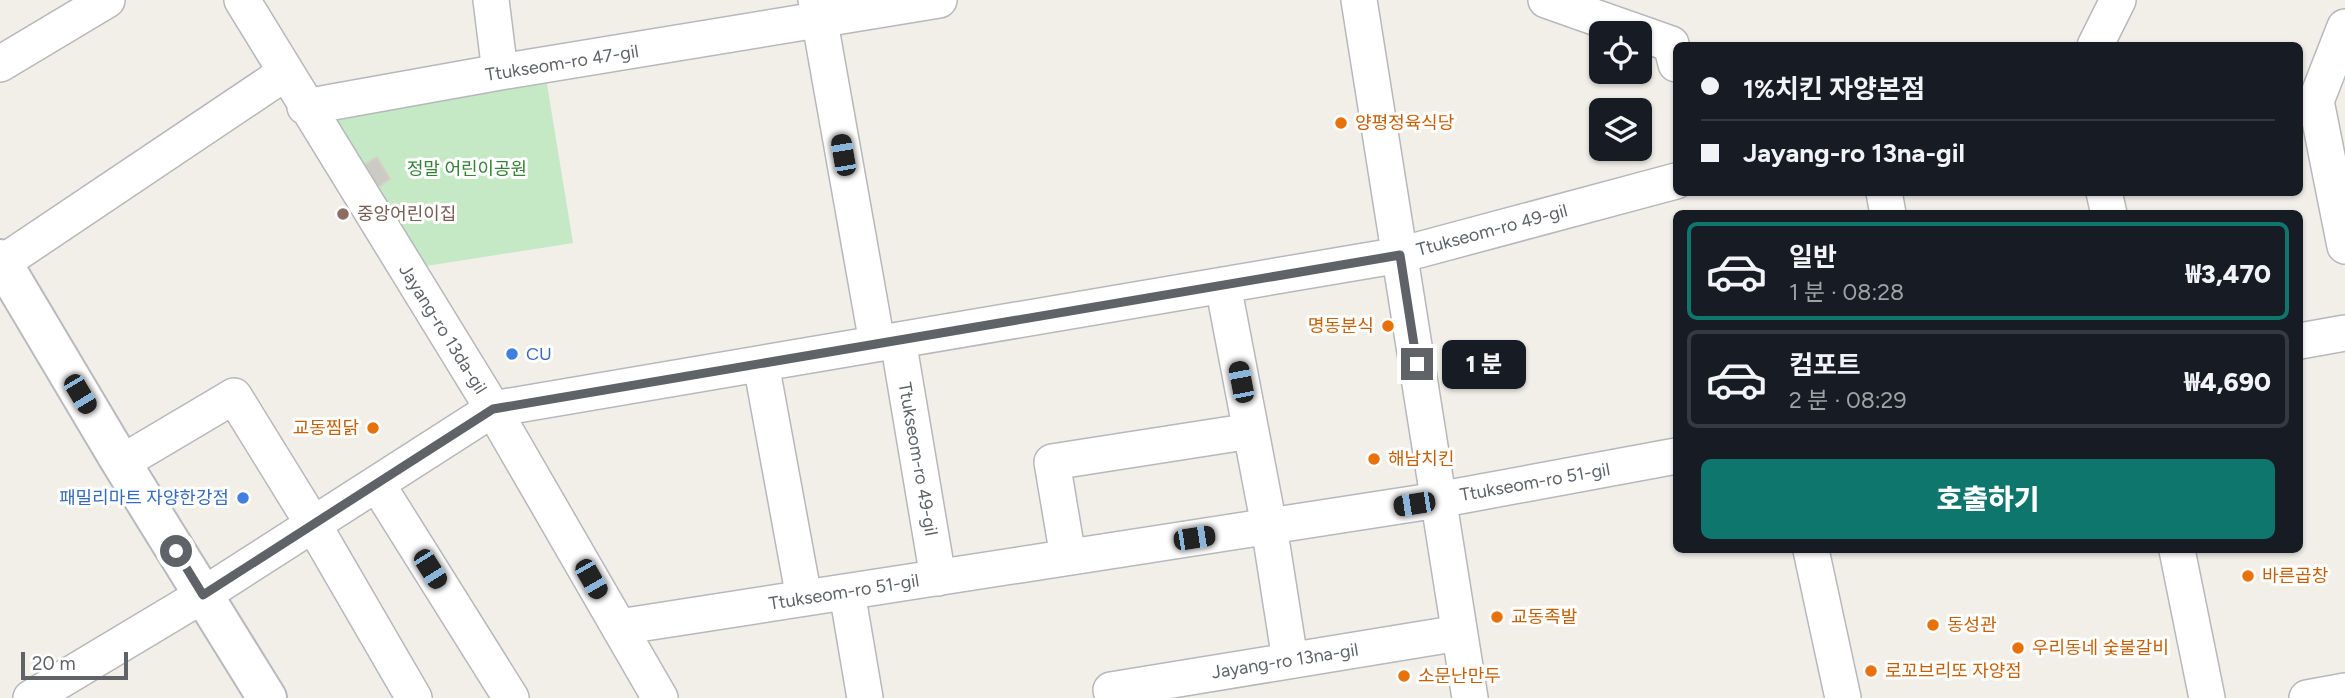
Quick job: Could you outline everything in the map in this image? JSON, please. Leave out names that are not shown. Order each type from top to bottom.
[{"type":"main road","points":[[1,261],[121,463],[267,698]]},
{"type":"street","points":[[0,64],[107,0]]},
{"type":"street","name":"Jayang-ro 13da-gil","points":[[242,0],[305,107],[493,409],[619,627],[656,697]]},
{"type":"street","points":[[491,0],[500,72]]},
{"type":"street","name":"Ttukseom-ro 47-gil","points":[[305,107],[818,10],[939,0]]},
{"type":"street","points":[[1359,0],[1470,698]]},
{"type":"street","points":[[1546,0],[1673,54]]},
{"type":"street","points":[[2097,42],[2118,0]]},
{"type":"street","points":[[818,10],[887,342]]},
{"type":"street","points":[[2345,27],[2316,101],[2345,246]]},
{"type":"street","points":[[1,261],[285,73]]},
{"type":"street","name":"Ttukseom-ro 49-gil","points":[[32,698],[203,595],[493,409],[1400,255],[1673,182]]},
{"type":"street","points":[[1223,285],[1269,526],[1290,660]]},
{"type":"street","points":[[2303,340],[2345,333]]},
{"type":"street","name":"Ttukseom-ro 49-gil","points":[[887,342],[938,578]]},
{"type":"street","points":[[761,364],[804,598]]},
{"type":"street","points":[[121,463],[234,396],[313,524],[414,698]]},
{"type":"street","points":[[1068,557],[1052,462],[1251,431]]},
{"type":"street","name":"Ttukseom-ro 51-gil","points":[[619,627],[1438,500],[1673,457]]},
{"type":"street","points":[[377,484],[511,698]]},
{"type":"street","points":[[1812,553],[1843,698]]},
{"type":"street","points":[[2178,553],[2207,698]]},
{"type":"street","points":[[847,592],[866,698]]},
{"type":"street","name":"Jayang-ro 13na-gil","points":[[1112,694],[1290,660],[1459,633]]},
{"type":"street","points":[[2307,698],[2345,691]]},
{"type":"green space","name":"정말 어린이공원","points":[[544,66],[573,243],[407,269],[305,107]]},
{"type":"building","points":[[377,157],[390,179],[370,192],[356,170]]},
{"type":"place","name":"양평정육식당","points":[[1341,123]]},
{"type":"place","name":"중앙어린이집","points":[[343,214]]},
{"type":"place","name":"명동분식","points":[[1388,326]]},
{"type":"place","name":"CU","points":[[512,354]]},
{"type":"place","name":"교동찜닭","points":[[373,428]]},
{"type":"place","name":"해남치킨","points":[[1374,459]]},
{"type":"place","name":"패밀리마트 자양한강점","points":[[243,498]]},
{"type":"place","name":"바른곱창","points":[[2248,576]]},
{"type":"place","name":"교동족발","points":[[1497,617]]},
{"type":"place","name":"동성관","points":[[1933,625]]},
{"type":"place","name":"우리동네 숯불갈비","points":[[2018,648]]},
{"type":"place","name":"로꼬브리또 자양점","points":[[1871,671]]},
{"type":"place","name":"소문난만두","points":[[1404,676]]},
{"type":"route","points":[[176,551],[203,595],[493,409],[1400,255],[1417,364]]}]
